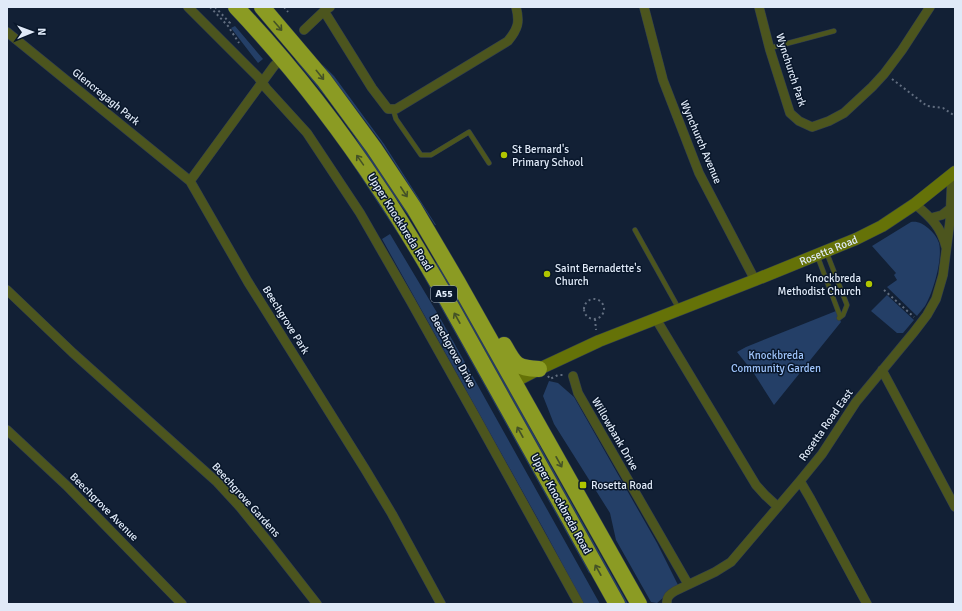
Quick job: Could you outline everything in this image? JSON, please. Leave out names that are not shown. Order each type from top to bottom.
[{"type":"highway","name":"Upper Knockbreda Road","points":[[236,7],[282,58],[315,98],[382,191],[416,246],[617,604]]},
{"type":"highway","name":"Upper Knockbreda Road","points":[[262,7],[324,80],[374,148],[414,208],[435,242],[639,604]]},
{"type":"highway","points":[[282,58],[295,45]]},
{"type":"highway","points":[[435,242],[462,270],[514,362],[520,366],[544,374]]},
{"type":"street","name":"Beechgrove Drive","points":[[188,7],[258,77],[307,133],[360,213],[464,395],[579,604]]},
{"type":"street","points":[[304,30],[327,9],[372,88],[388,109],[394,109],[508,41],[515,32],[519,18],[516,7]]},
{"type":"street","name":"Wynchurch Avenue","points":[[644,7],[663,80],[700,173],[755,280]]},
{"type":"street","name":"Wynchurch Park","points":[[759,7],[790,113],[799,121],[812,127],[829,121],[844,112],[872,88],[902,50],[930,7]]},
{"type":"street","name":"Glencregagh Park","points":[[7,32],[190,181]]},
{"type":"street","points":[[190,181],[262,82],[282,58]]},
{"type":"street","name":"Rosetta Road","points":[[514,382],[544,374],[599,341],[856,239],[882,226],[915,204],[953,173]]},
{"type":"street","name":"Rosetta Road East","points":[[688,584],[716,572],[731,562],[800,482],[822,454],[856,402],[928,315],[936,299],[943,275],[947,252],[953,173]]},
{"type":"street","name":"Beechgrove Park","points":[[190,181],[248,282],[392,514],[441,604]]},
{"type":"street","name":"Rosetta Road East","points":[[915,204],[939,227],[944,238],[947,252]]},
{"type":"street","points":[[931,218],[942,215],[951,208]]},
{"type":"street","name":"Beechgrove Gardens","points":[[7,290],[74,353],[217,482],[255,526],[317,604]]},
{"type":"street","points":[[656,319],[756,485],[778,507]]},
{"type":"street","points":[[882,370],[955,507]]},
{"type":"street","name":"Willowbank Drive","points":[[573,376],[578,393],[688,584]]},
{"type":"street","name":"Beechgrove Avenue","points":[[7,430],[67,486],[182,604]]},
{"type":"street","points":[[800,482],[867,604]]},
{"type":"street","points":[[667,604],[667,598],[670,594],[688,584]]},
{"type":"lane","points":[[770,48],[834,30]]},
{"type":"lane","points":[[394,109],[396,119],[421,155],[431,156],[469,132],[489,163]]},
{"type":"lane","points":[[635,230],[680,310]]},
{"type":"lane","points":[[822,253],[847,305],[843,315],[840,317],[822,253]]},
{"type":"path","points":[[210,7],[228,26],[240,44]]},
{"type":"path","points":[[214,7],[230,23],[228,26]]},
{"type":"path","points":[[284,7],[288,12]]},
{"type":"path","points":[[884,74],[927,106],[943,108],[955,116]]},
{"type":"path","points":[[884,290],[921,323]]},
{"type":"path","points":[[595,299],[601,302],[604,308],[601,316],[592,319],[586,315],[584,309],[586,302],[595,299]]},
{"type":"path","points":[[544,374],[558,375]]},
{"type":"green space","points":[[235,26],[263,59],[258,63],[231,28]]},
{"type":"green space","points":[[296,57],[346,118],[431,247],[368,160],[355,137],[329,101],[297,62],[295,59]]},
{"type":"green space","points":[[322,64],[334,76],[384,144],[436,225],[381,142]]},
{"type":"green space","points":[[294,84],[341,142],[417,260],[592,574],[589,573],[410,252],[340,145]]},
{"type":"green space","points":[[911,222],[920,223],[932,231],[939,243],[940,250],[940,258],[931,293],[925,306],[917,316],[887,287],[897,280],[894,275],[896,273],[872,246]]},
{"type":"green space","points":[[390,234],[439,316],[600,604],[584,604],[382,239]]},
{"type":"green space","points":[[433,262],[444,266],[546,457],[628,604],[625,604]]},
{"type":"green space","points":[[887,295],[914,320],[903,333],[897,333],[871,311]]},
{"type":"green space","name":"Knockbreda Community Garden","points":[[836,311],[841,322],[774,405],[753,372],[737,352]]},
{"type":"green space","points":[[549,381],[558,383],[574,397],[657,543],[678,585],[657,603],[651,602],[616,540],[610,513],[554,424],[543,396]]},
{"type":"place","name":"St Bernard's Primary School","points":[[504,155]]},
{"type":"place","name":"Saint Bernadette's Church","points":[[547,274]]},
{"type":"place","name":"Knockbreda Methodist Church","points":[[869,284]]},
{"type":"place","name":"Rosetta Road","points":[[583,485]]}]
